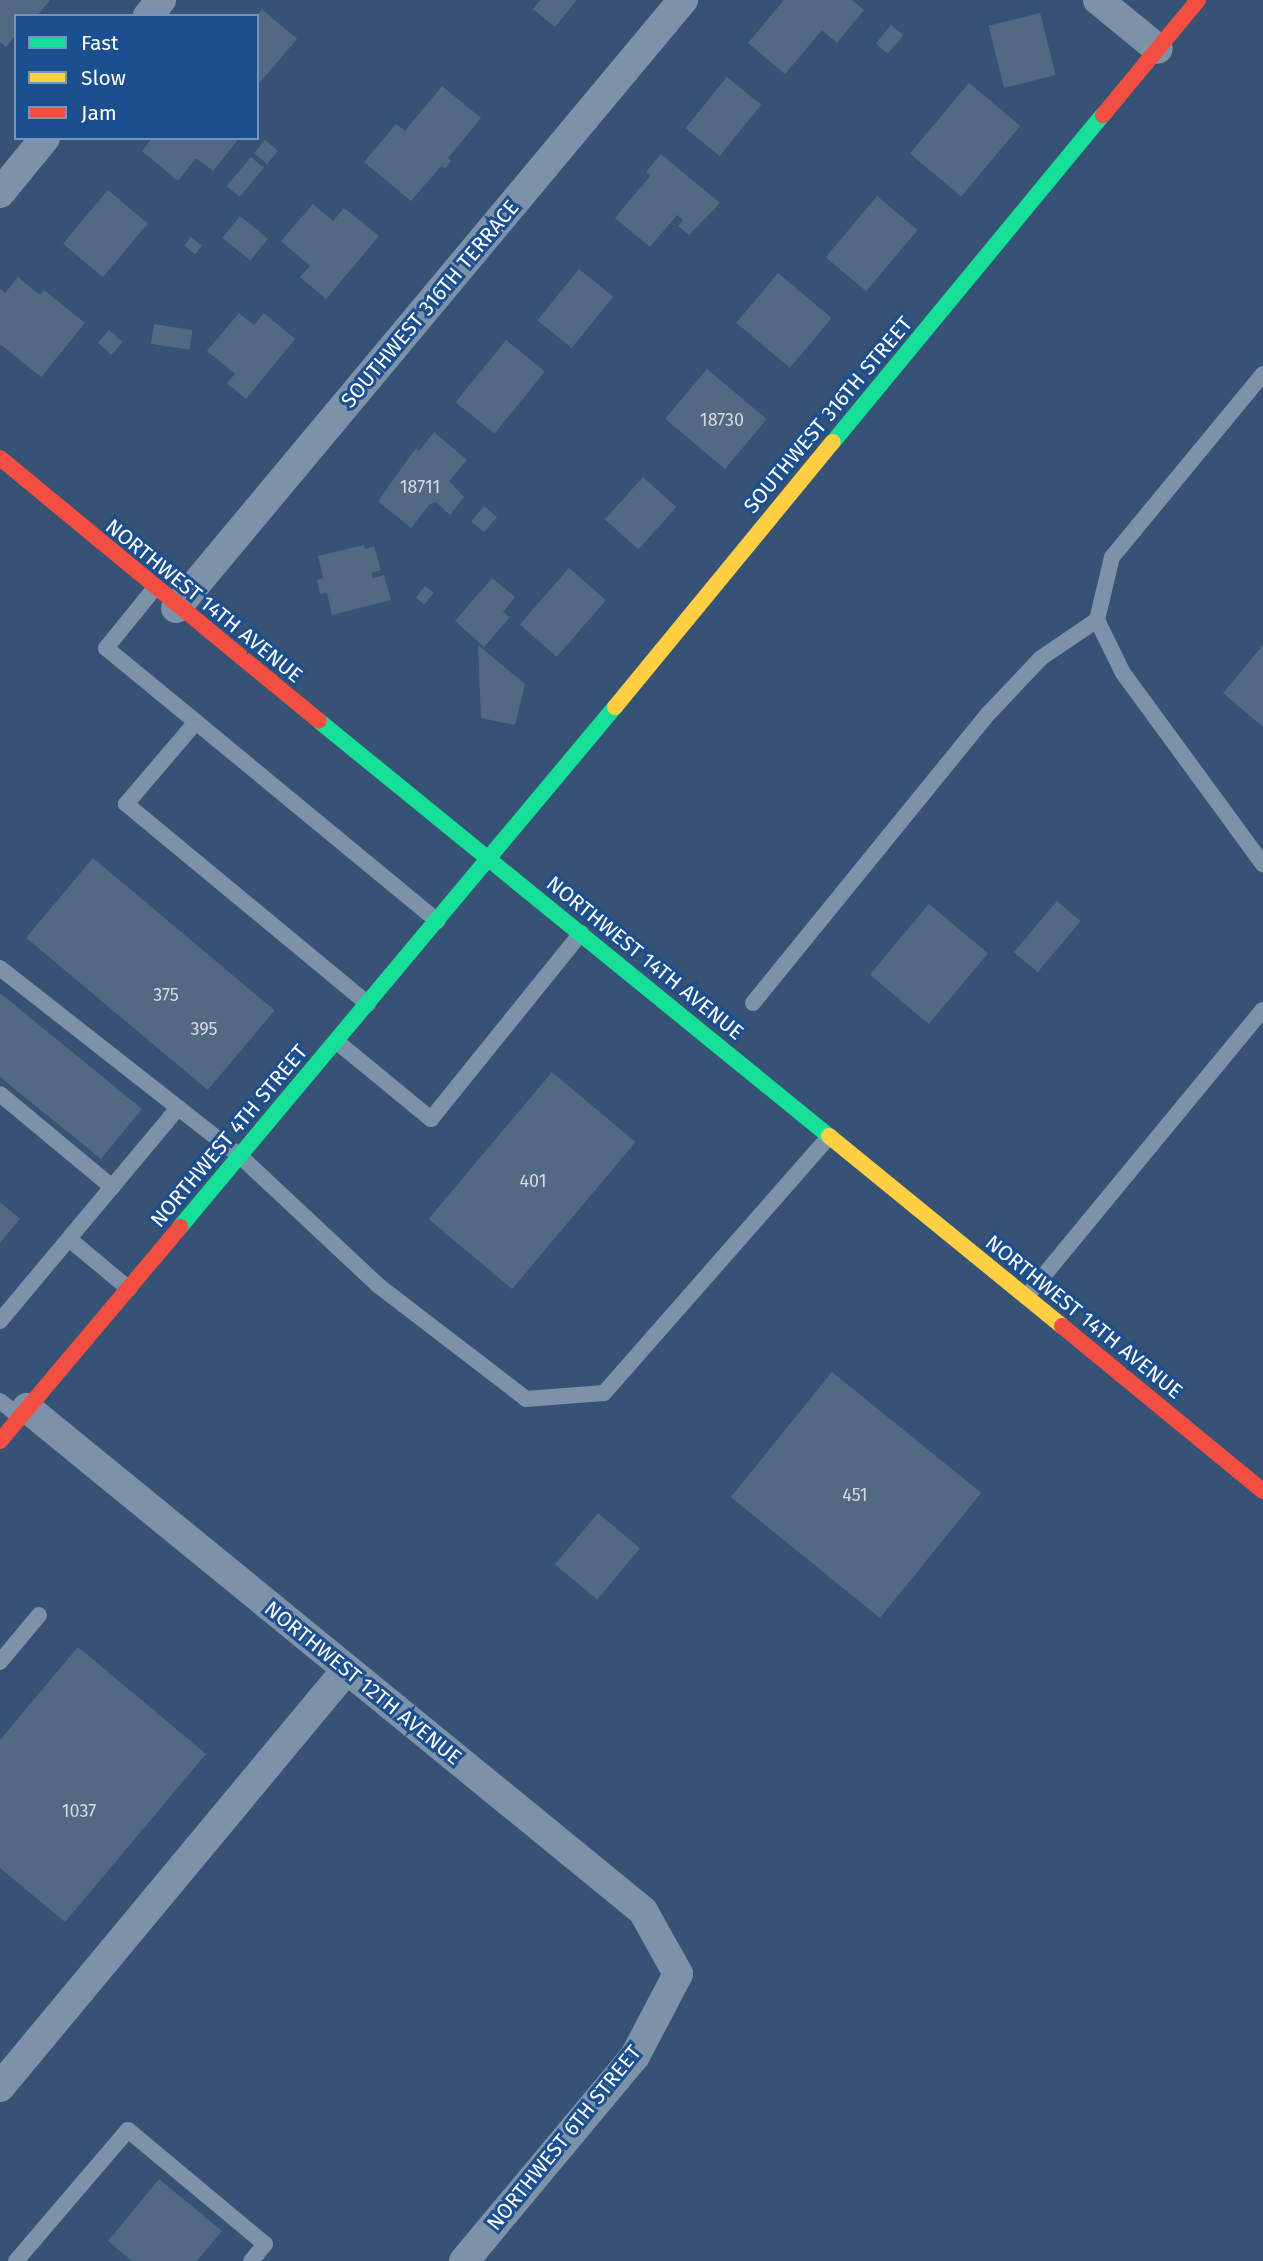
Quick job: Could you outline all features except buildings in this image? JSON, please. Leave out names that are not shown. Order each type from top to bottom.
[{"type":"street","points":[[150,14],[161,0]]},
{"type":"street","name":"SOUTHWEST 316TH TERRACE","points":[[165,599],[683,0]]},
{"type":"street","points":[[1098,0],[1158,49]]},
{"type":"street","name":"SOUTHWEST 316TH STREET","points":[[490,858],[1198,0]]},
{"type":"street","points":[[0,193],[44,140]]},
{"type":"street","name":"NORTHWEST 14TH AVENUE","points":[[0,458],[165,599],[490,858],[1263,1491]]},
{"type":"street","name":"NORTHWEST 4TH STREET","points":[[0,1441],[16,1409],[129,1289],[490,858]]},
{"type":"street","name":"NORTHWEST 12TH AVENUE","points":[[16,1409],[347,1669],[643,1912],[678,1974]]},
{"type":"street","points":[[0,2087],[347,1669]]},
{"type":"street","name":"NORTHWEST 6TH STREET","points":[[464,2261],[635,2056],[678,1974]]},
{"type":"lane","points":[[1263,374],[1112,557],[1097,620],[1124,673],[1263,864]]},
{"type":"lane","points":[[165,599],[106,648],[437,921]]},
{"type":"lane","points":[[753,1003],[989,713],[1041,658],[1097,620]]},
{"type":"lane","points":[[196,722],[126,804],[368,1004]]},
{"type":"lane","points":[[336,1041],[431,1119],[581,933]]},
{"type":"lane","points":[[0,968],[240,1156],[379,1286],[526,1399],[604,1393],[736,1248],[830,1136]]},
{"type":"lane","points":[[1026,1297],[1263,1010]]},
{"type":"lane","points":[[0,1094],[112,1187]]},
{"type":"lane","points":[[0,1321],[178,1108]]},
{"type":"lane","points":[[69,1239],[129,1289]]},
{"type":"lane","points":[[0,1662],[39,1615]]},
{"type":"lane","points":[[16,2261],[128,2130],[265,2244],[251,2261]]},
{"type":"traffic: fast","points":[[833,442],[1103,115]]},
{"type":"traffic: fast","points":[[180,1227],[615,707]]},
{"type":"traffic: fast","points":[[319,721],[829,1136]]},
{"type":"traffic: slow","points":[[615,707],[833,442]]},
{"type":"traffic: slow","points":[[829,1136],[1062,1326]]},
{"type":"traffic: jam","points":[[1103,115],[1198,0]]},
{"type":"traffic: jam","points":[[0,458],[319,721]]},
{"type":"traffic: jam","points":[[0,1441],[180,1227]]},
{"type":"traffic: jam","points":[[1062,1326],[1263,1491]]}]
